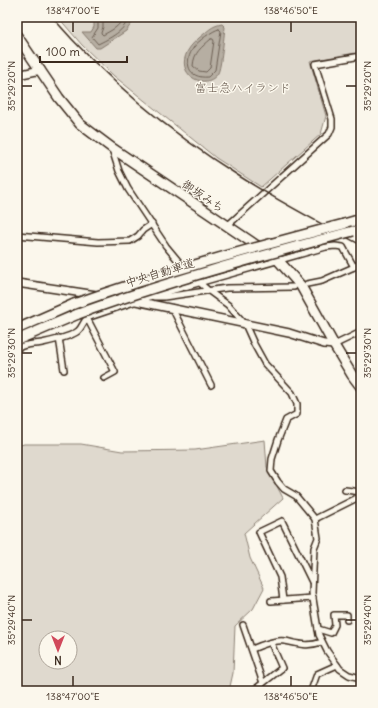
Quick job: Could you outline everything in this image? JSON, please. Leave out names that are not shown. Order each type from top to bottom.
[{"type":"highway","name":"御坂みち","points":[[18,38],[59,98],[80,124],[112,148],[278,260],[301,286],[334,345],[361,387]]},
{"type":"highway","name":"中央自動車道","points":[[17,329],[74,304],[127,285],[361,219]]},
{"type":"highway","name":"中央自動車道","points":[[17,340],[78,314],[130,295],[188,277],[357,230]]},
{"type":"street","points":[[227,226],[329,134],[332,127],[332,119],[315,64],[361,56]]},
{"type":"street","points":[[17,75],[40,70]]},
{"type":"street","points":[[112,148],[119,171],[128,189],[178,262],[198,283],[228,305],[245,324],[265,364],[292,393],[297,404],[297,414],[286,420],[272,459],[271,471],[284,489],[296,496],[315,519],[318,538],[314,548],[313,598],[318,635],[337,665],[349,675],[361,678]]},
{"type":"street","points":[[17,235],[98,242],[130,241],[152,224]]},
{"type":"street","points":[[17,348],[30,343],[40,344],[79,331],[87,318],[136,301],[326,247],[344,247],[354,267]]},
{"type":"street","points":[[307,284],[322,281],[361,263]]},
{"type":"street","points":[[17,283],[172,308],[289,333],[324,344],[334,345],[361,332]]},
{"type":"street","points":[[149,297],[164,297],[227,288],[294,287]]},
{"type":"street","points":[[172,308],[212,385]]},
{"type":"street","points":[[87,318],[115,372],[104,378]]},
{"type":"street","points":[[59,338],[64,370]]},
{"type":"street","points":[[345,490],[361,492]]},
{"type":"street","points":[[315,519],[361,496]]},
{"type":"street","points":[[283,600],[280,577],[259,532],[282,521],[313,583]]},
{"type":"street","points":[[271,601],[313,598]]},
{"type":"street","points":[[318,629],[331,633],[334,626],[334,615],[347,615],[347,620]]},
{"type":"street","points":[[243,625],[263,683]]},
{"type":"street","points":[[252,650],[284,640],[295,644],[312,645],[322,642]]},
{"type":"street","points":[[253,691],[282,668],[271,643]]},
{"type":"street","points":[[311,691],[317,674],[337,665]]},
{"type":"green space","name":"富士急ハイランド","points":[[58,17],[361,17],[361,52],[310,61],[326,116],[321,134],[261,187],[216,158],[114,76],[82,45]]},
{"type":"green space","points":[[265,440],[267,467],[283,498],[244,533],[250,558],[264,588],[253,609],[235,626],[233,673],[229,691],[17,691],[17,446],[24,444],[81,444],[122,451],[195,450]]},
{"type":"water","points":[[94,17],[131,17],[132,23],[126,31],[100,48],[96,48],[82,32],[91,32],[94,27]]},
{"type":"water","points":[[222,24],[225,27],[218,73],[212,79],[204,81],[197,80],[190,75],[185,68],[185,60],[189,49],[210,29]]},
{"type":"railway","points":[[52,17],[94,62],[163,123],[239,176],[299,212],[361,245]]}]
